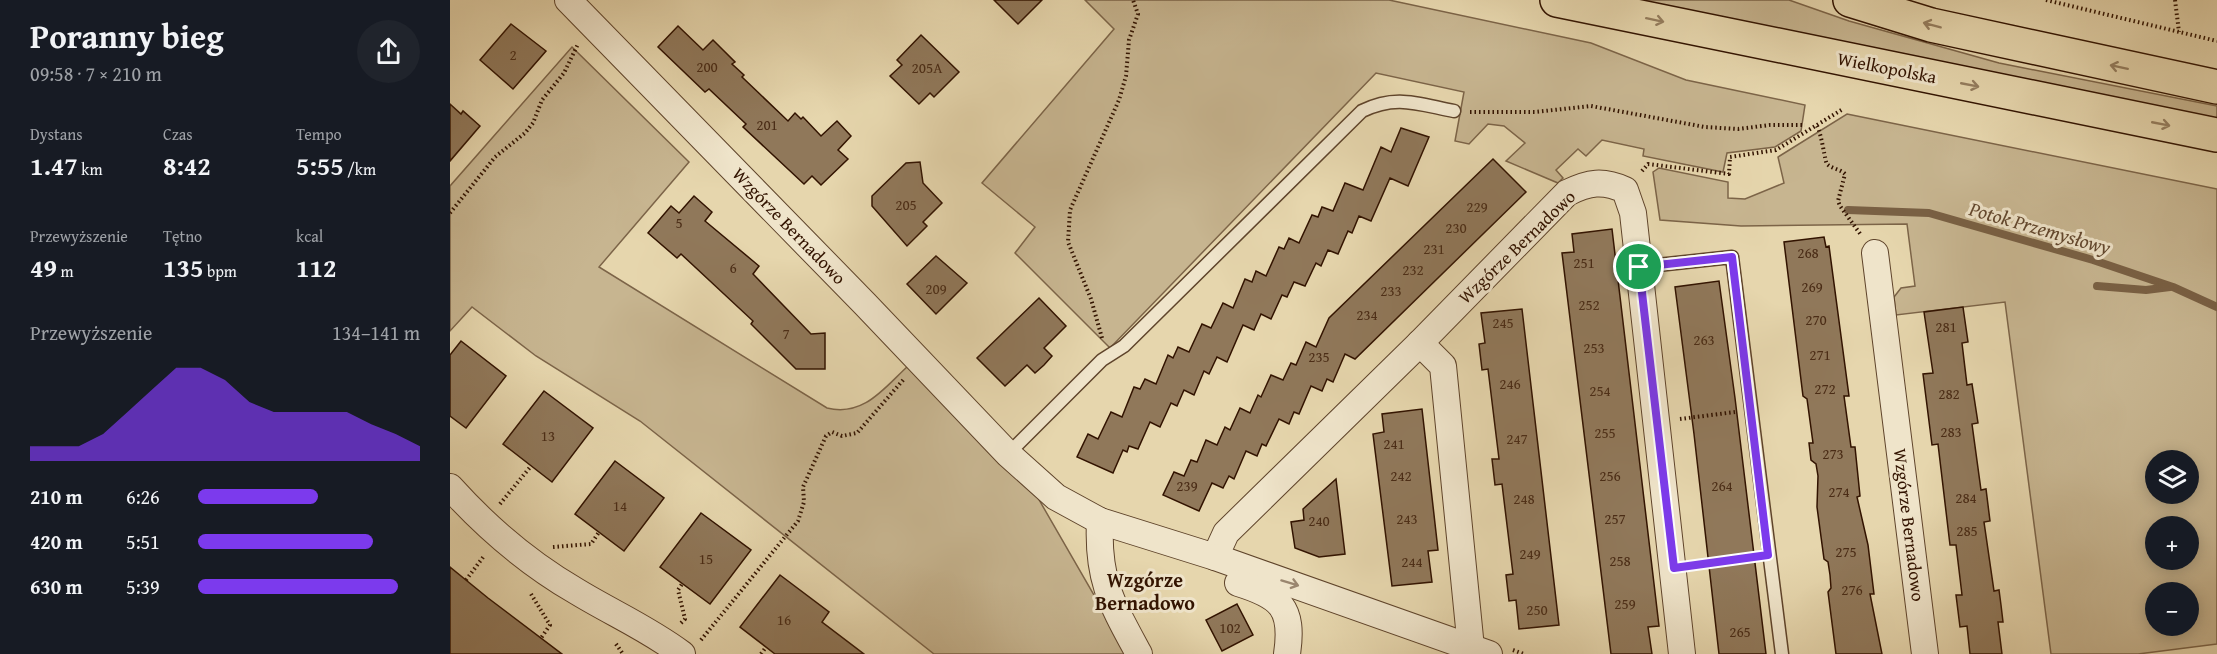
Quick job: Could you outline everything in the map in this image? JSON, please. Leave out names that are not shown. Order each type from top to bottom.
[{"type":"main road","name":"Wielkopolska","points":[[1557,0],[1597,4],[2217,135]]},
{"type":"main road","points":[[1850,0],[1931,25],[2217,87]]},
{"type":"street","name":"Wzgórze Bernadowo","points":[[568,0],[922,362],[1008,454],[1056,497],[1100,521],[1215,557],[1480,651],[1443,366],[1420,343]]},
{"type":"street","name":"Wzgórze Bernadowo","points":[[1215,557],[1226,532],[1420,343],[1567,193],[1587,183],[1608,182],[1625,190]]},
{"type":"street","points":[[1625,190],[1631,201],[1682,654]]},
{"type":"street","name":"Wzgórze Bernadowo","points":[[1875,254],[1925,654]]},
{"type":"street","points":[[450,487],[518,553],[576,591],[682,647]]},
{"type":"street","points":[[1100,521],[1098,550],[1109,599],[1140,654]]},
{"type":"street","points":[[1215,557],[1221,571],[1232,581],[1265,591],[1279,603],[1287,617],[1290,635],[1287,654]]},
{"type":"lane","points":[[1008,454],[1102,360],[1124,346],[1362,111],[1381,101],[1401,101],[1454,111]]},
{"type":"lane","points":[[1639,267],[1732,257],[1782,654]]},
{"type":"path","points":[[1102,360],[1103,333],[1068,242],[1070,210],[1119,100],[1126,76],[1130,40],[1138,14],[1133,0]]},
{"type":"path","points":[[2046,0],[2217,41]]},
{"type":"path","points":[[2175,0],[2179,32]]},
{"type":"path","points":[[450,213],[495,157],[525,133],[533,123],[542,100],[564,74],[590,22]]},
{"type":"path","points":[[1454,111],[1535,112],[1591,106],[1705,128],[1738,129],[1770,125],[1805,125]]},
{"type":"path","points":[[1625,190],[1648,164],[1729,174],[1730,157],[1776,150],[1844,109]]},
{"type":"path","points":[[1817,126],[1824,144],[1824,159],[1828,165],[1845,174],[1838,201],[1840,206],[1875,254]]},
{"type":"path","points":[[682,647],[798,521],[804,502],[803,487],[826,436],[832,432],[842,436],[857,433],[890,393],[922,362]]},
{"type":"path","points":[[1657,422],[1751,410]]},
{"type":"path","points":[[485,523],[531,466]]},
{"type":"path","points":[[541,638],[550,625],[528,588],[555,544],[591,544],[599,532]]},
{"type":"path","points":[[1674,568],[1768,555]]},
{"type":"path","points":[[682,584],[678,590],[685,619],[682,647]]},
{"type":"path","points":[[761,654],[766,647]]},
{"type":"shaded area","points":[[1085,0],[1389,0],[1591,43],[1686,80],[1805,105],[1801,131],[1775,147],[1727,153],[1723,172],[1643,156],[1644,149],[1602,140],[1586,156],[1578,149],[1556,170],[1563,178],[1558,183],[1506,161],[1525,143],[1504,126],[1488,124],[1469,144],[1455,141],[1464,92],[1376,73],[1110,348],[1015,253],[1035,227],[982,183],[1114,29]]},
{"type":"shaded area","points":[[1636,0],[1789,0],[1849,21],[1999,63],[2217,106],[2217,120]]},
{"type":"shaded area","points":[[572,47],[689,162],[599,267],[827,408],[840,410],[863,404],[882,391],[908,366],[1038,498],[1128,654],[934,654],[640,421],[536,356],[472,307],[450,331],[450,186]]},
{"type":"shaded area","points":[[1847,114],[2217,189],[2217,644],[2138,654],[2051,654],[2005,302],[1896,315],[1894,297],[1901,288],[1915,286],[1907,224],[1741,226],[1660,220],[1653,172],[1659,168],[1728,182],[1728,198],[1745,199],[1784,183],[1778,157]]},
{"type":"building","points":[[994,0],[1042,0],[1018,24]]},
{"type":"building","points":[[511,24],[546,51],[513,89],[480,60]]},
{"type":"building","points":[[678,26],[703,50],[713,40],[735,62],[732,64],[744,75],[742,77],[788,121],[795,113],[801,119],[803,117],[821,136],[837,121],[851,136],[838,150],[848,159],[821,185],[812,176],[804,184],[743,127],[746,124],[709,89],[705,92],[658,47]]},
{"type":"building","points":[[921,35],[959,72],[934,97],[930,93],[919,104],[890,76],[902,65],[897,60]]},
{"type":"building","points":[[450,104],[461,114],[463,111],[480,126],[450,161]]},
{"type":"building","points":[[1401,128],[1429,137],[1408,186],[1390,178],[1371,221],[1359,216],[1352,233],[1348,231],[1338,254],[1328,250],[1321,266],[1316,263],[1305,286],[1294,282],[1287,297],[1282,295],[1271,319],[1261,314],[1254,330],[1243,325],[1227,362],[1217,357],[1209,374],[1204,371],[1194,395],[1184,390],[1177,406],[1171,403],[1160,427],[1150,422],[1138,449],[1129,446],[1127,452],[1123,450],[1113,473],[1077,457],[1088,434],[1098,439],[1111,412],[1122,417],[1134,387],[1140,389],[1145,379],[1156,384],[1168,355],[1173,358],[1178,347],[1189,352],[1202,324],[1211,328],[1223,303],[1233,308],[1245,279],[1252,282],[1256,271],[1266,276],[1279,247],[1284,249],[1289,238],[1299,243],[1312,215],[1318,217],[1322,207],[1333,211],[1345,183],[1363,190],[1381,147],[1391,152]]},
{"type":"building","points":[[1493,159],[1526,192],[1355,359],[1345,354],[1333,382],[1327,379],[1322,391],[1311,386],[1299,414],[1294,412],[1289,424],[1279,419],[1266,446],[1262,444],[1257,456],[1246,451],[1234,479],[1229,476],[1223,488],[1212,483],[1199,511],[1163,495],[1174,472],[1184,476],[1191,460],[1197,462],[1206,440],[1217,445],[1225,427],[1230,430],[1240,408],[1250,413],[1258,395],[1261,397],[1271,375],[1283,380],[1291,363],[1296,365],[1306,342],[1316,347],[1329,318]]},
{"type":"building","points":[[920,162],[923,183],[942,203],[923,222],[927,226],[907,246],[872,206],[872,196],[906,163]]},
{"type":"building","points":[[694,196],[712,212],[705,221],[759,266],[753,274],[811,334],[825,333],[825,369],[796,369],[751,324],[753,321],[681,254],[677,258],[648,233],[671,206],[679,213]]},
{"type":"building","points":[[1612,229],[1659,626],[1648,627],[1652,654],[1611,654],[1562,253],[1574,252],[1572,234]]},
{"type":"building","points":[[1824,237],[1826,247],[1829,246],[1849,396],[1844,396],[1851,447],[1855,447],[1860,496],[1857,497],[1868,545],[1874,594],[1870,594],[1882,654],[1836,654],[1828,592],[1831,588],[1830,575],[1828,562],[1824,559],[1817,507],[1818,476],[1816,464],[1811,460],[1809,443],[1813,443],[1807,399],[1803,396],[1784,242]]},
{"type":"building","points":[[936,256],[967,283],[936,314],[907,284]]},
{"type":"building","points":[[1719,281],[1766,654],[1719,654],[1675,287]]},
{"type":"building","points":[[1039,298],[1066,326],[1044,348],[1052,356],[1044,365],[1035,373],[1027,365],[1005,386],[977,358]]},
{"type":"building","points":[[1963,307],[1968,342],[1962,343],[1967,385],[1972,384],[1978,423],[1972,424],[1981,490],[1986,489],[1990,521],[1984,522],[1994,591],[1999,590],[2003,622],[1998,622],[2002,654],[1970,654],[1967,626],[1960,627],[1956,595],[1962,595],[1956,545],[1950,545],[1938,444],[1932,445],[1923,374],[1933,373],[1924,312]]},
{"type":"building","points":[[1522,309],[1559,625],[1519,629],[1516,600],[1509,601],[1506,575],[1513,574],[1502,484],[1495,485],[1492,459],[1499,459],[1488,369],[1482,370],[1479,344],[1485,343],[1481,313]]},
{"type":"building","points":[[461,341],[506,376],[466,428],[450,416],[450,355]]},
{"type":"building","points":[[544,391],[593,428],[552,482],[503,444]]},
{"type":"building","points":[[1422,409],[1438,550],[1428,551],[1432,582],[1392,586],[1373,434],[1384,432],[1382,414]]},
{"type":"building","points":[[615,461],[664,498],[624,551],[575,514]]},
{"type":"building","points":[[1336,479],[1345,554],[1319,557],[1295,548],[1291,522],[1304,520],[1303,509]]},
{"type":"building","points":[[701,513],[751,550],[710,604],[660,567]]},
{"type":"building","points":[[450,567],[488,598],[562,654],[450,654]]},
{"type":"building","points":[[780,575],[829,612],[822,622],[864,654],[775,654],[740,627]]},
{"type":"building","points":[[1237,604],[1253,635],[1222,651],[1206,620]]},
{"type":"waterway","name":"Potok Przemysłowy","points":[[1848,210],[1929,213],[2093,260],[2173,287],[2217,307]]},
{"type":"waterway","points":[[2097,286],[2146,290],[2170,287]]},
{"type":"district","name":"Wzgórze Bernadowo","points":[[1145,592]]},
{"type":"route","points":[[1732,257],[1768,555],[1674,568],[1639,267],[1732,257]]}]
